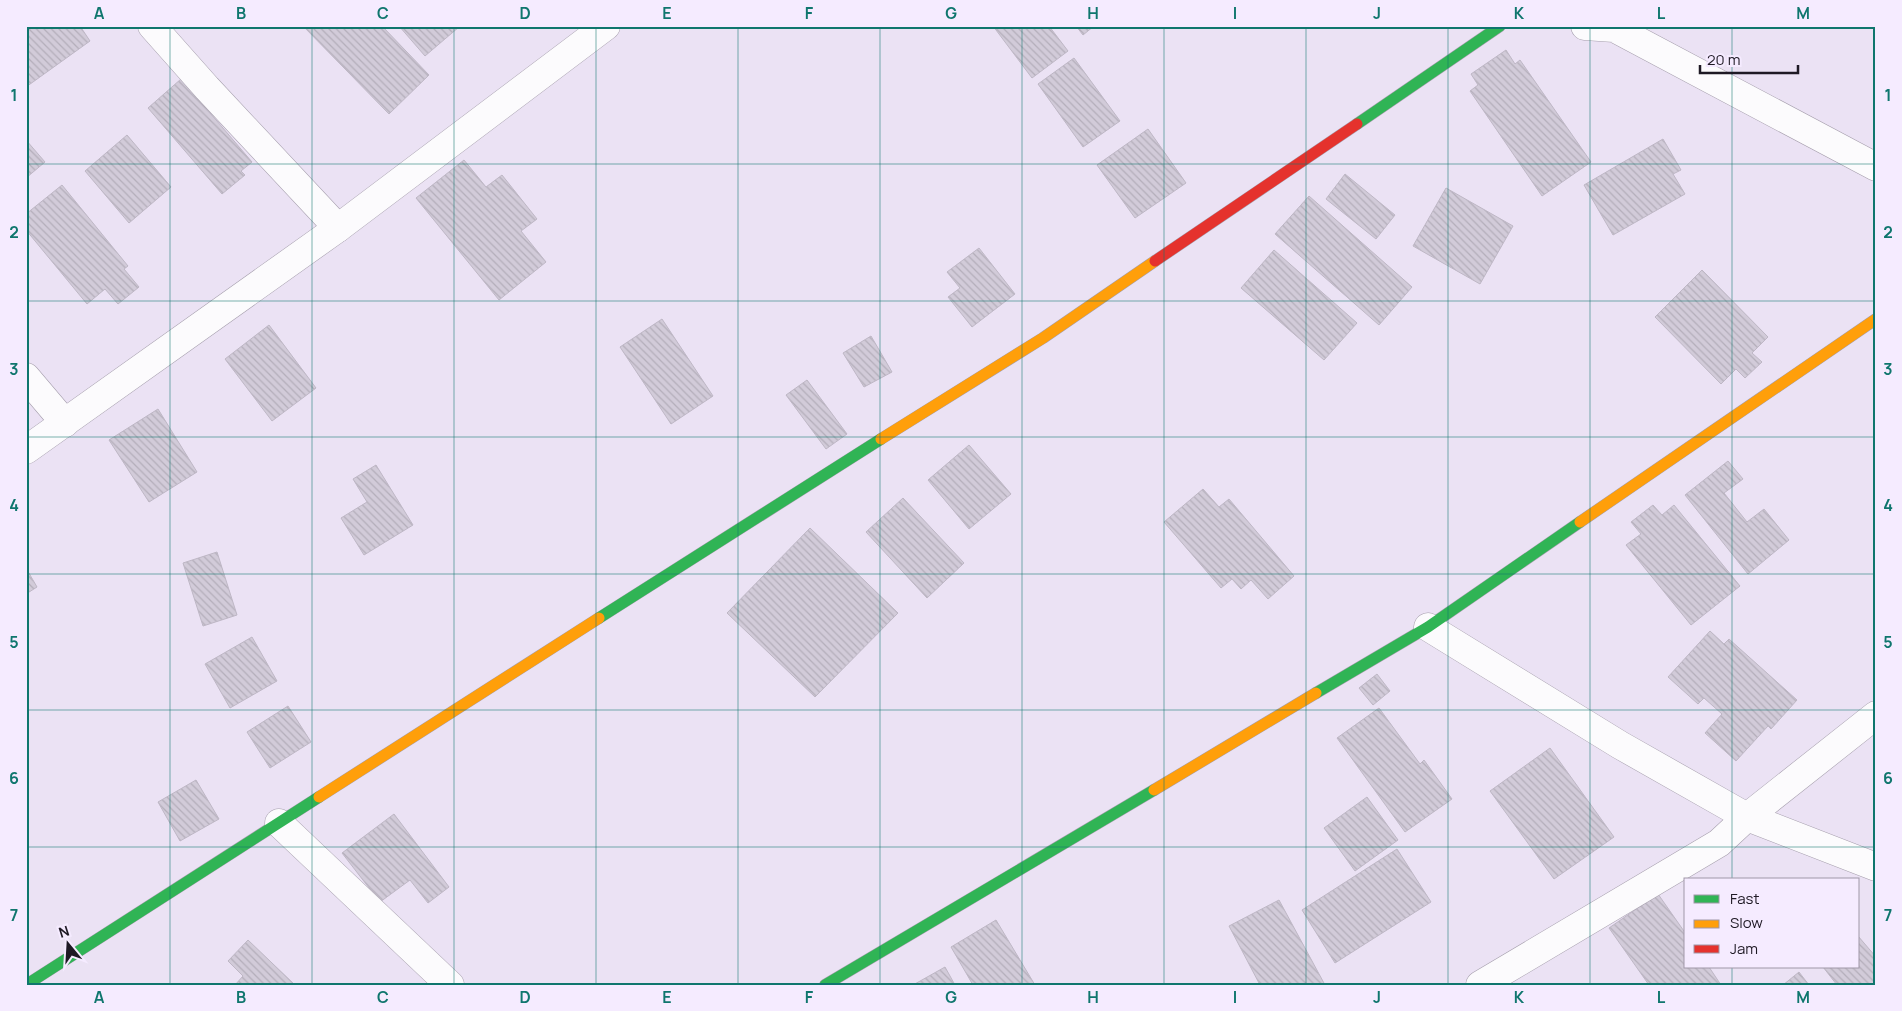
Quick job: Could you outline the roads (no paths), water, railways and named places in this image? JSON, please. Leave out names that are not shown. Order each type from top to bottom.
[{"type":"street","points":[[152,26],[207,88],[338,228]]},
{"type":"street","points":[[26,450],[338,228],[606,26]]},
{"type":"street","points":[[26,985],[665,575],[1043,338],[1500,26]]},
{"type":"street","points":[[1585,26],[1614,28],[1876,167]]},
{"type":"street","points":[[825,985],[1428,627],[1876,319]]},
{"type":"street","points":[[26,377],[65,422]]},
{"type":"street","points":[[1428,627],[1620,745],[1747,817],[1876,867]]},
{"type":"street","points":[[1480,985],[1719,843],[1747,817],[1876,715]]},
{"type":"street","points":[[279,823],[450,985]]}]
